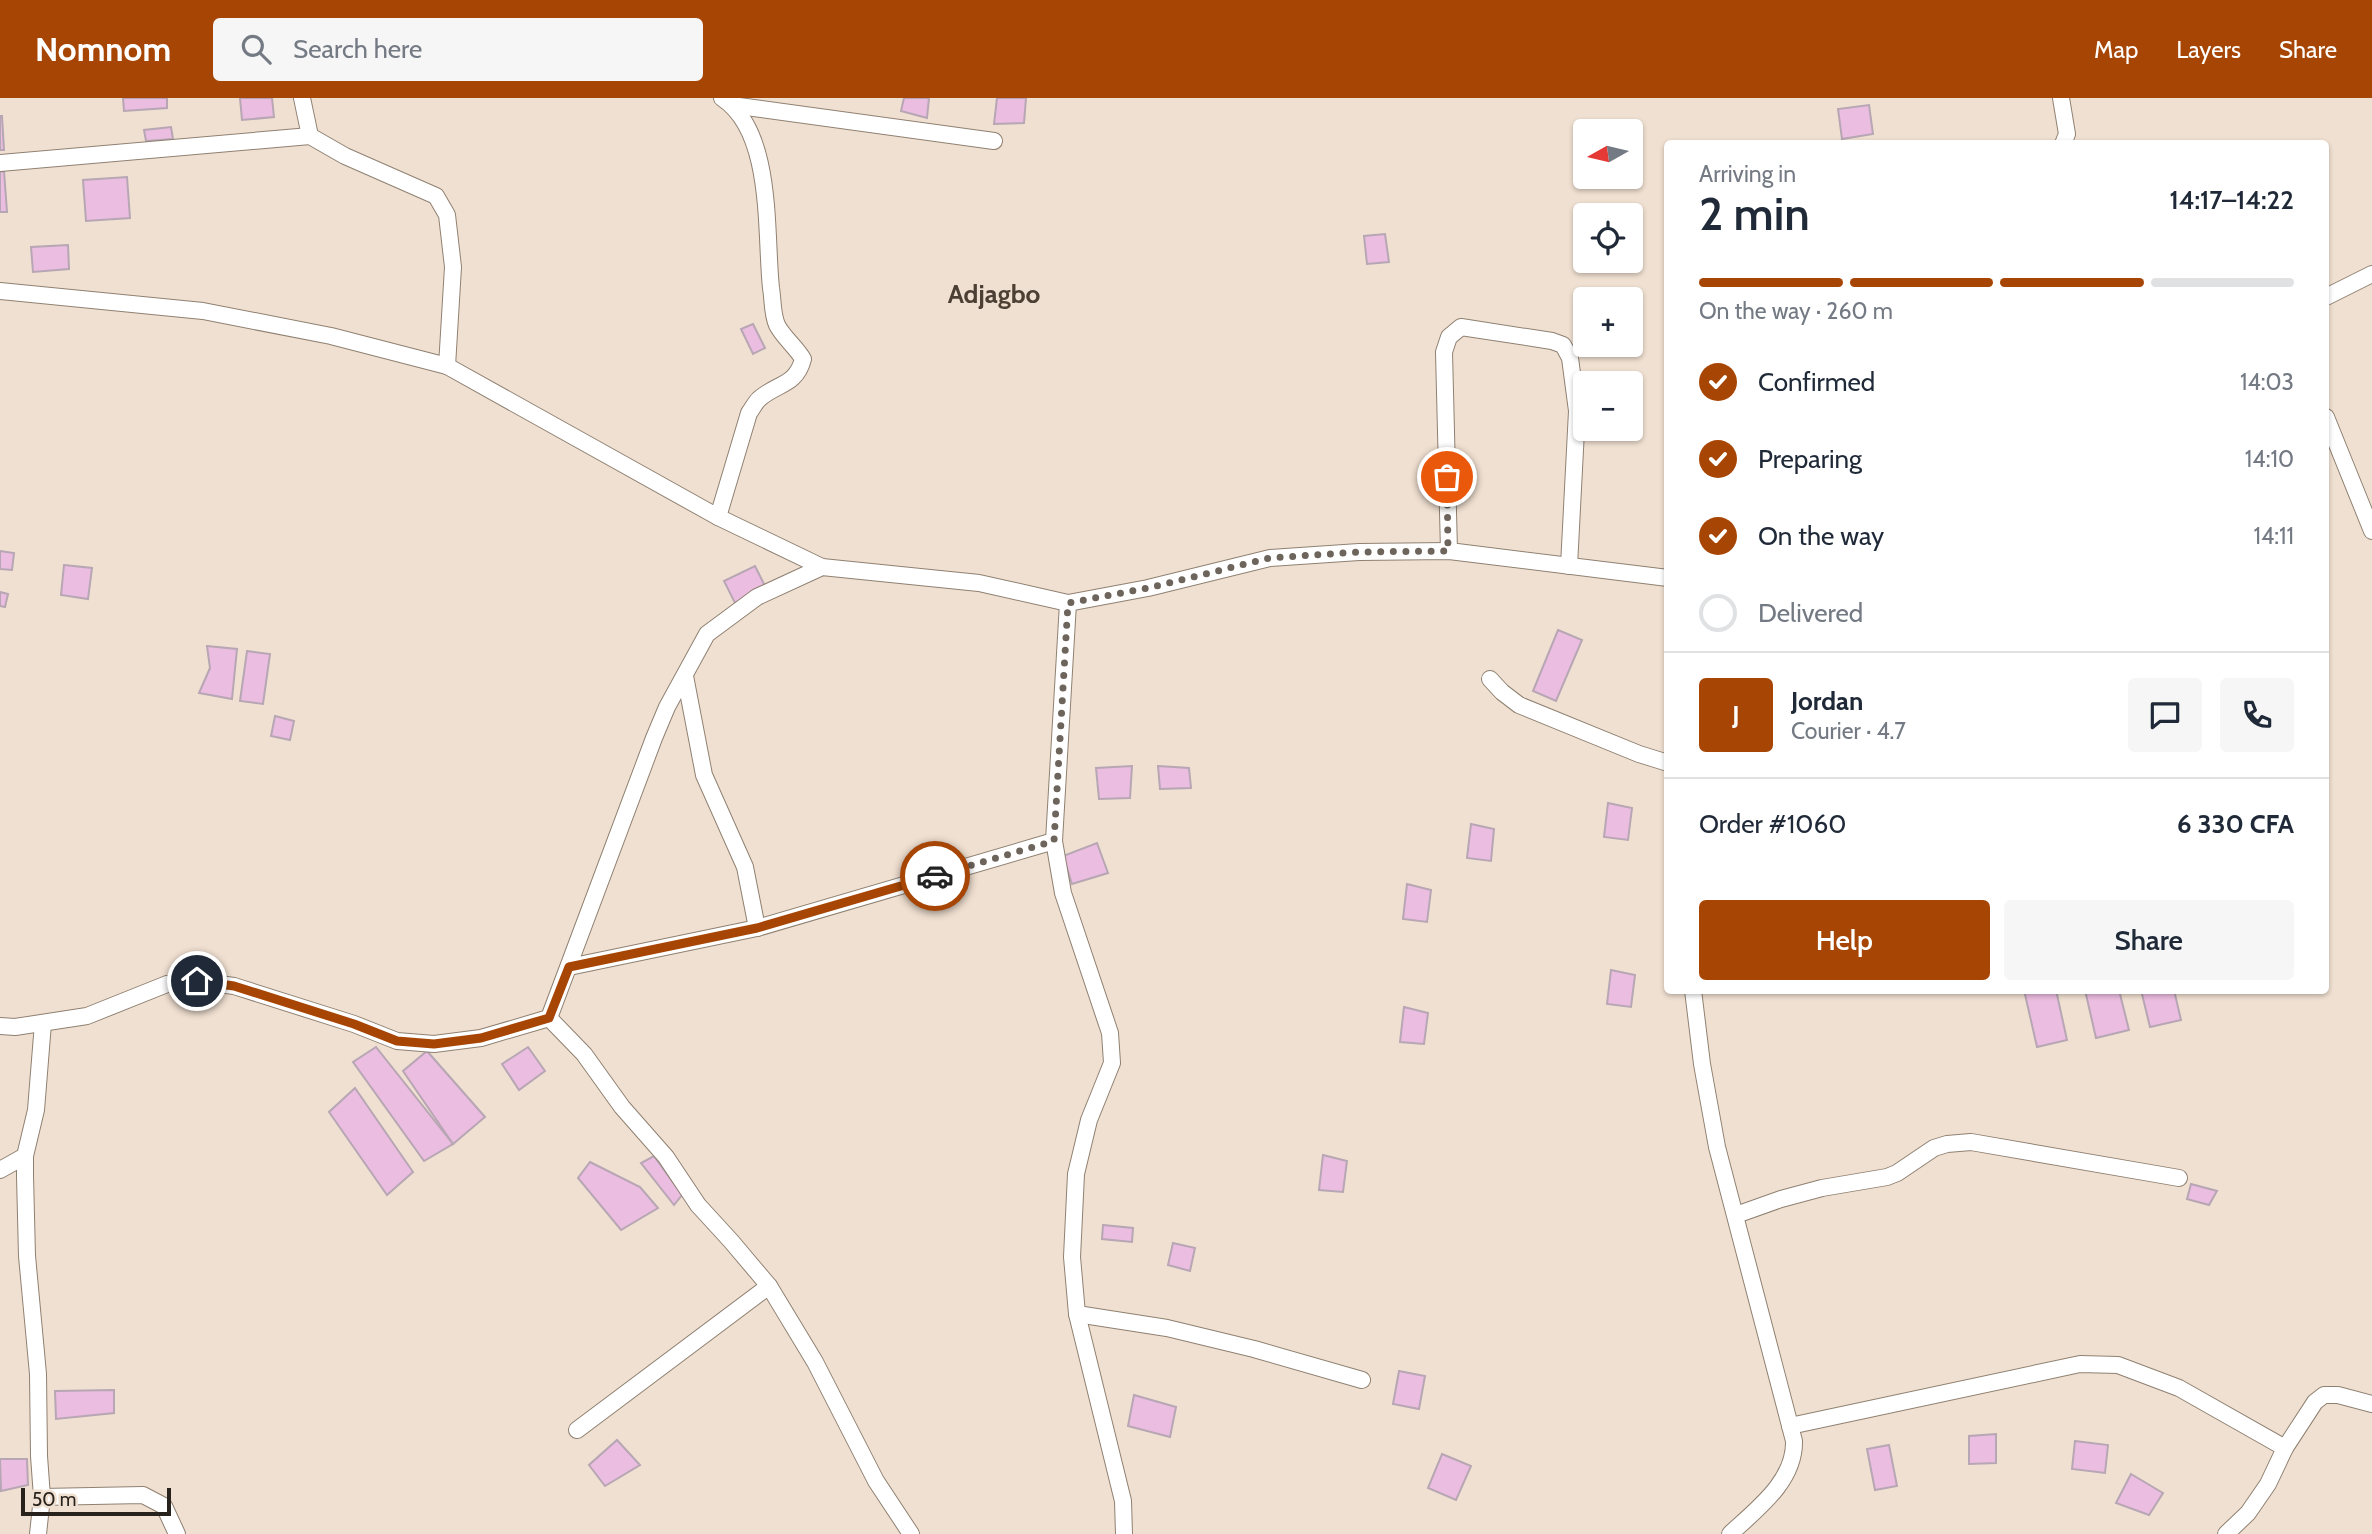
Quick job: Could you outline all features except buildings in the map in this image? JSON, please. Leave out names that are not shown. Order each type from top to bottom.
[{"type":"street","points":[[302,98],[310,136]]},
{"type":"street","points":[[2061,98],[2067,134],[2065,140]]},
{"type":"street","points":[[727,102],[994,141]]},
{"type":"street","points":[[718,517],[749,413],[759,400],[793,379],[800,371],[803,359],[777,326],[770,271],[767,202],[760,164],[746,123],[727,102]]},
{"type":"street","points":[[0,163],[310,136],[345,156],[436,196],[447,215],[453,267],[447,366]]},
{"type":"street","points":[[2329,296],[2372,274]]},
{"type":"street","points":[[0,291],[203,311],[331,336],[447,366],[718,517],[822,567],[978,583],[1068,603],[1148,588],[1270,558],[1359,552],[1448,551],[1664,578]]},
{"type":"street","points":[[1448,551],[1444,352],[1450,337],[1461,327],[1552,341],[1563,345],[1570,358],[1577,411],[1569,566]]},
{"type":"street","points":[[2329,424],[2372,531]]},
{"type":"street","points":[[549,1018],[654,738],[667,707],[707,634],[757,597],[822,567]]},
{"type":"street","points":[[1068,603],[1054,841],[1063,893],[1110,1033],[1112,1063],[1089,1120],[1076,1174],[1072,1257],[1077,1314],[1123,1501],[1124,1534]]},
{"type":"street","points":[[685,677],[704,775],[746,867],[757,928]]},
{"type":"street","points":[[1490,679],[1520,705],[1664,762]]},
{"type":"street","points":[[569,967],[757,928],[1054,841]]},
{"type":"street","points":[[0,1026],[15,1027],[87,1016],[167,984],[197,981],[234,986],[354,1024],[397,1041],[434,1044],[481,1038],[549,1018]]},
{"type":"street","points":[[1693,994],[1702,1064],[1717,1147],[1790,1426],[1794,1452],[1783,1479],[1764,1502],[1730,1534]]},
{"type":"street","points":[[549,1018],[584,1054],[622,1107],[666,1157],[698,1205],[769,1286],[815,1362],[876,1481],[912,1534]]},
{"type":"street","points":[[38,1534],[43,1497],[38,1456],[38,1374],[27,1256],[25,1156],[36,1110],[43,1023]]},
{"type":"street","points":[[1736,1215],[1822,1188],[1887,1177],[1934,1148],[1958,1142],[2179,1178]]},
{"type":"street","points":[[0,1170],[25,1156]]},
{"type":"street","points":[[577,1430],[769,1286]]},
{"type":"street","points":[[1077,1314],[1167,1328],[1254,1349],[1362,1380]]},
{"type":"street","points":[[1790,1426],[2080,1364],[2118,1365],[2179,1388],[2285,1448]]},
{"type":"street","points":[[2226,1534],[2248,1513],[2269,1484],[2285,1448],[2315,1402],[2325,1395],[2338,1395],[2372,1404]]},
{"type":"street","points":[[43,1497],[143,1494],[164,1506],[177,1534]]},
{"type":"way so far","points":[[935,876],[1054,841],[1068,603],[1148,588],[1270,558],[1359,552],[1448,551],[1447,477]]},
{"type":"district","name":"Adjagbo","points":[[994,294]]},
{"type":"route","points":[[197,981],[234,986],[354,1024],[397,1041],[434,1044],[481,1038],[549,1018],[569,967],[757,928],[935,876]]}]
